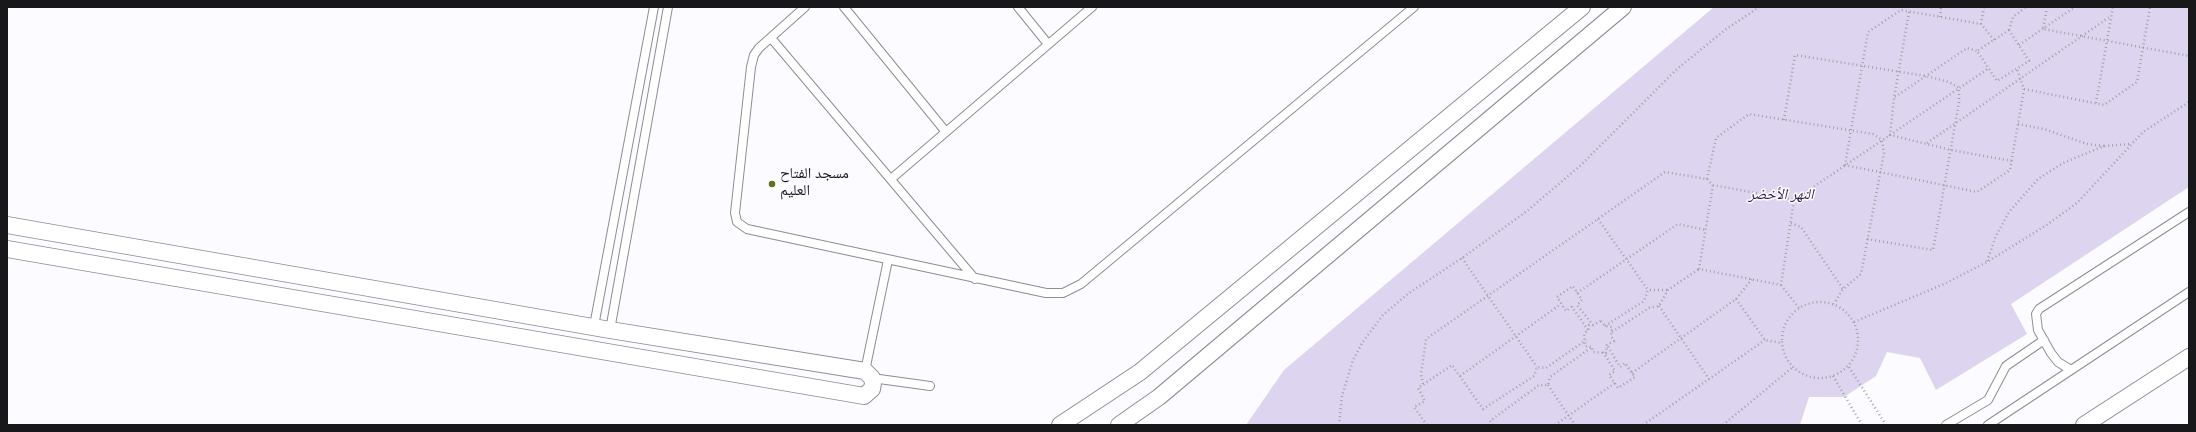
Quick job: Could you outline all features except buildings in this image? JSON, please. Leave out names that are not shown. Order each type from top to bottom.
[{"type":"street","points":[[1060,425],[1140,372],[1582,7]]},
{"type":"street","points":[[1119,425],[1159,397],[1623,7]]},
{"type":"street","points":[[7,225],[869,375],[872,389],[864,396],[7,249]]},
{"type":"street","points":[[363,310],[367,287]]},
{"type":"street","points":[[2084,425],[2189,357]]},
{"type":"lane","points":[[594,326],[654,7]]},
{"type":"lane","points":[[610,330],[668,7]]},
{"type":"lane","points":[[805,7],[759,48],[751,67],[734,213],[737,222],[747,229],[976,280],[1046,293],[1063,293],[1081,284],[1414,7]]},
{"type":"lane","points":[[844,7],[946,132]]},
{"type":"lane","points":[[1018,7],[1048,44]]},
{"type":"lane","points":[[891,179],[1048,44],[1082,10],[1092,7]]},
{"type":"lane","points":[[771,38],[976,280]]},
{"type":"lane","points":[[2071,370],[2058,362],[2044,340],[2036,322],[2036,314],[2039,310],[2189,212]]},
{"type":"lane","points":[[888,260],[869,375],[930,386]]},
{"type":"lane","points":[[1988,425],[2189,292]]},
{"type":"lane","points":[[1946,425],[1988,400],[2006,366],[2044,340]]},
{"type":"path","points":[[1339,425],[1342,396],[1346,378],[1362,343],[1372,327],[1387,311],[1408,293],[1500,232],[1553,190],[1606,141],[1677,69],[1725,30],[1759,7]]},
{"type":"path","points":[[1940,17],[1941,7]]},
{"type":"path","points":[[1981,24],[1984,7]]},
{"type":"path","points":[[1977,51],[2009,30],[2013,16],[2026,7]]},
{"type":"path","points":[[2043,29],[2047,7]]},
{"type":"path","points":[[2019,45],[2075,7]]},
{"type":"path","points":[[2096,103],[2112,7]]},
{"type":"path","points":[[2024,89],[2104,105],[2137,82],[2150,7]]},
{"type":"path","points":[[1846,165],[1850,131],[1868,32],[1901,10],[1981,24],[1994,40]]},
{"type":"path","points":[[1890,135],[1894,98],[1910,11]]},
{"type":"path","points":[[1926,144],[2021,80],[2111,16]]},
{"type":"path","points":[[2043,29],[2189,56]]},
{"type":"path","points":[[1894,98],[1967,48],[1977,51],[1997,81],[2029,61],[2009,30]]},
{"type":"path","points":[[1784,120],[1795,55],[1926,76],[1949,82],[1959,88]]},
{"type":"path","points":[[1423,384],[1421,374],[1426,339],[1665,172],[1707,179],[1713,185],[1794,200],[1988,68]]},
{"type":"path","points":[[1846,165],[1977,192],[2010,170],[2024,89],[2017,69]]},
{"type":"path","points":[[1868,239],[1933,250],[1951,150],[1959,88]]},
{"type":"path","points":[[1854,322],[1910,300],[1987,262],[2077,203],[2131,144],[2164,117],[2189,102]]},
{"type":"path","points":[[1707,179],[1716,138],[1749,114],[1873,134],[1882,140],[1884,153],[1861,274],[1842,289],[1834,304]]},
{"type":"path","points":[[2018,124],[2044,129],[2088,144],[2104,146],[2131,144]]},
{"type":"path","points":[[1890,135],[1951,150],[2012,161]]},
{"type":"path","points":[[1987,262],[2002,224],[2026,189],[2062,163],[2104,146]]},
{"type":"path","points":[[1699,269],[1713,185]]},
{"type":"path","points":[[1781,285],[1794,200]]},
{"type":"path","points":[[1598,219],[1648,290]]},
{"type":"path","points":[[1791,223],[1801,227],[1842,289]]},
{"type":"path","points":[[1578,293],[1678,224],[1706,230]]},
{"type":"path","points":[[1427,425],[1414,407],[1425,400],[1418,388],[1452,365],[1483,409],[1534,376],[1536,367],[1462,258]]},
{"type":"path","points":[[1612,332],[1649,308],[1659,306],[1668,290],[1699,269],[1781,285],[1799,308]]},
{"type":"path","points":[[1632,373],[1736,299],[1752,279]]},
{"type":"path","points":[[1588,330],[1572,307],[1566,311],[1557,297],[1573,286],[1582,300],[1577,305],[1593,326]]},
{"type":"path","points":[[1648,290],[1668,290]]},
{"type":"path","points":[[1605,326],[1644,301],[1648,290]]},
{"type":"path","points":[[1736,299],[1765,340],[1782,343]]},
{"type":"path","points":[[1816,302],[1834,304],[1849,314],[1854,322],[1859,340],[1856,354],[1849,367],[1833,376],[1824,378],[1812,377],[1799,372],[1787,360],[1782,343],[1784,327],[1793,313],[1799,308],[1816,302]]},
{"type":"path","points":[[1460,376],[1562,304]]},
{"type":"path","points":[[1659,306],[1709,379]]},
{"type":"path","points":[[1601,321],[1605,326],[1612,327],[1611,336],[1614,341],[1607,346],[1606,352],[1593,352],[1592,347],[1585,346],[1586,340],[1584,334],[1588,330],[1588,325],[1593,326],[1601,321]]},
{"type":"path","points":[[1536,367],[1546,368],[1586,340]]},
{"type":"path","points":[[1643,425],[1765,340]]},
{"type":"path","points":[[1603,352],[1615,371],[1609,375],[1618,388],[1635,377],[1625,363],[1620,367],[1607,346]]},
{"type":"path","points":[[1575,425],[1548,385],[1550,377],[1592,347]]},
{"type":"path","points":[[1723,425],[1727,424],[1793,367]]},
{"type":"path","points":[[1849,367],[1886,425]]},
{"type":"path","points":[[1833,376],[1862,425]]},
{"type":"path","points":[[1554,425],[1615,383]]},
{"type":"path","points":[[1493,425],[1490,420],[1539,385],[1548,385]]},
{"type":"green space","name":"النهر الأخضر","points":[[1714,7],[2189,7],[2189,187],[2011,304],[2027,334],[1936,390],[1920,358],[1887,352],[1876,376],[1844,397],[1809,397],[1800,425],[1246,425],[1284,370]]},
{"type":"place","name":"مسجد الفتاح العليم","points":[[772,184]]}]
